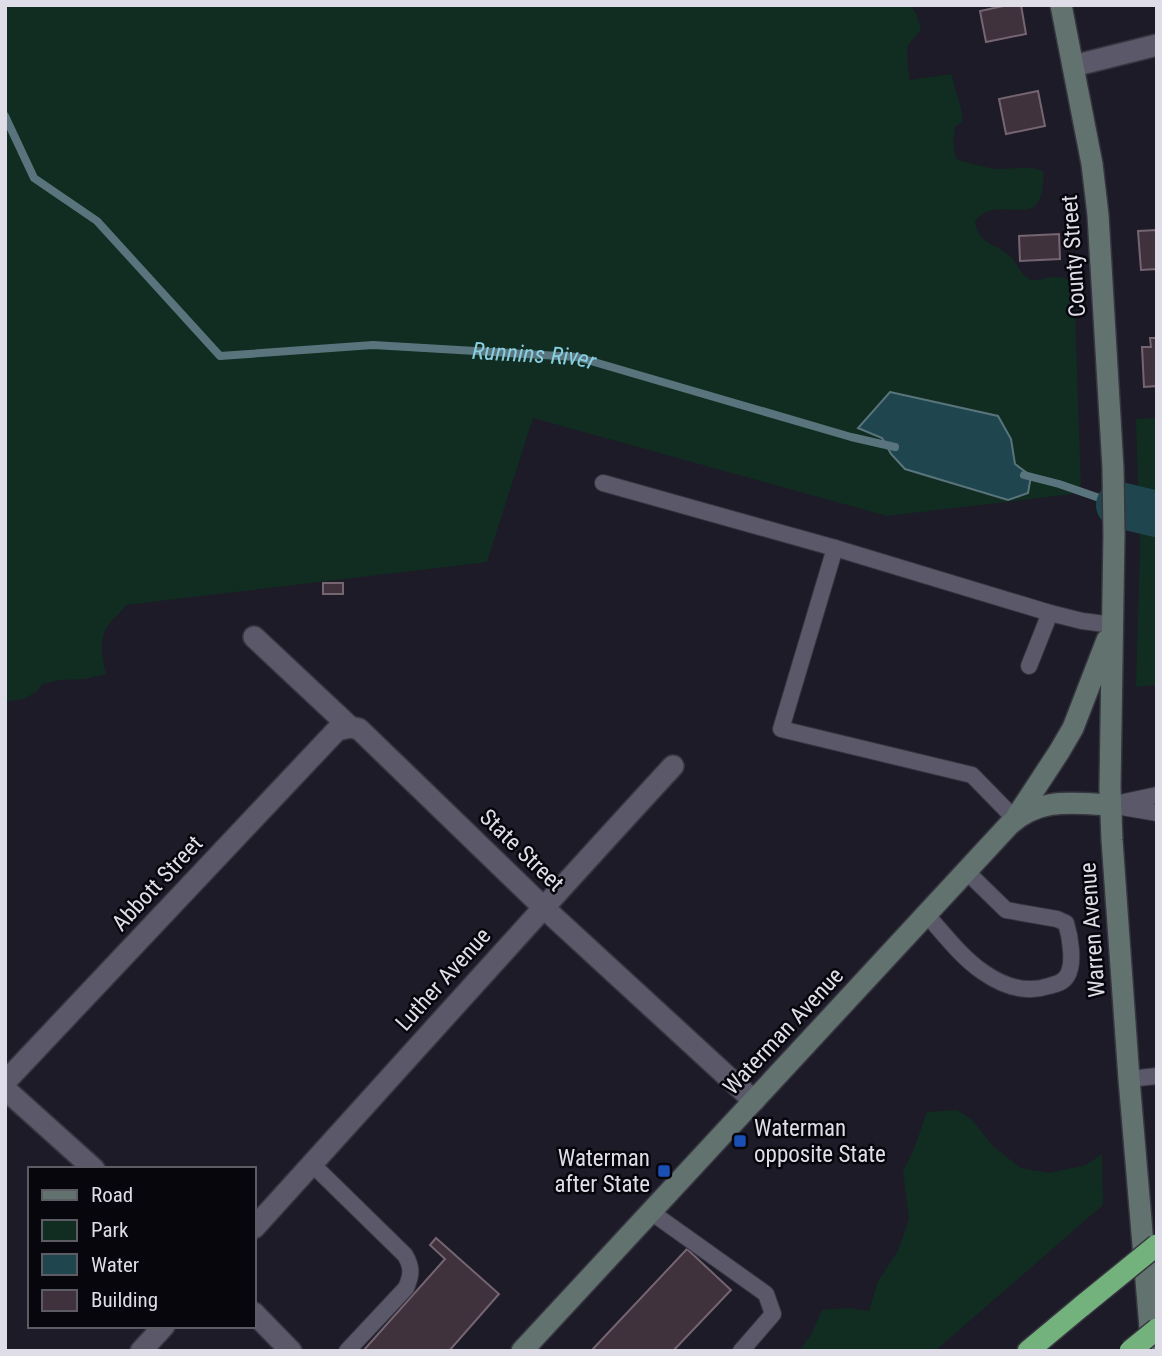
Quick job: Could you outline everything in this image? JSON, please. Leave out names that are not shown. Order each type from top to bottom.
[{"type":"highway","points":[[1028,1351],[1157,1245]]},
{"type":"highway","points":[[1130,1351],[1157,1329]]},
{"type":"main road","name":"County Street","points":[[1061,5],[1094,178],[1098,215],[1114,505]]},
{"type":"main road","name":"Warren Avenue","points":[[1114,505],[1110,805],[1152,1351]]},
{"type":"main road","points":[[1015,819],[1079,716],[1113,625]]},
{"type":"main road","name":"Waterman Avenue","points":[[522,1351],[1015,819],[1034,808],[1051,804],[1110,805]]},
{"type":"street","points":[[1073,66],[1157,45]]},
{"type":"street","name":"State Street","points":[[254,638],[350,727],[359,729],[543,907],[754,1101]]},
{"type":"street","name":"Abbott Street","points":[[5,1082],[337,730],[350,727]]},
{"type":"street","name":"Luther Avenue","points":[[256,1226],[673,766]]},
{"type":"street","points":[[5,1089],[92,1167]]},
{"type":"street","points":[[256,1315],[291,1351]]},
{"type":"street","points":[[141,1351],[162,1328]]},
{"type":"lane","points":[[603,483],[835,548],[1050,613],[1113,625]]},
{"type":"lane","points":[[835,548],[781,729],[972,775],[1015,819]]},
{"type":"lane","points":[[1029,666],[1050,613]]},
{"type":"lane","points":[[1110,805],[1157,795]]},
{"type":"lane","points":[[1110,805],[1157,813]]},
{"type":"lane","points":[[926,914],[973,964],[1005,985],[1029,990],[1041,989],[1066,979],[1070,966],[1070,941],[1066,923],[1057,919],[1006,911],[966,871]]},
{"type":"lane","points":[[1129,1079],[1157,1076]]},
{"type":"lane","points":[[312,1164],[405,1255],[411,1266],[411,1277],[406,1287],[347,1351]]},
{"type":"lane","points":[[651,1212],[766,1294],[773,1314],[741,1351]]},
{"type":"green space","points":[[5,5],[909,5],[916,13],[921,29],[908,47],[910,80],[952,74],[962,116],[962,122],[955,127],[954,152],[958,160],[993,168],[1028,168],[1044,172],[1041,194],[1036,205],[1024,210],[990,211],[975,221],[984,240],[1007,253],[1029,279],[1056,277],[1072,281],[1081,493],[887,516],[533,418],[487,562],[126,605],[104,634],[102,654],[106,674],[43,684],[24,699],[5,702]],"holes":[[[859,428],[1011,439],[1015,464],[1008,500],[905,469],[891,454],[882,438]]]},
{"type":"green space","points":[[1136,419],[1157,419],[1157,685],[1136,687],[1140,548]]},
{"type":"green space","points":[[957,1110],[972,1120],[994,1147],[1021,1168],[1049,1173],[1086,1165],[1102,1154],[1103,1205],[935,1351],[799,1351],[812,1333],[822,1310],[849,1308],[869,1311],[878,1281],[898,1251],[909,1219],[903,1171],[927,1112]]},
{"type":"water","points":[[890,392],[998,416],[1011,439],[1015,464],[1031,476],[1028,493],[1008,500],[905,469],[891,454],[882,438],[858,428]]},
{"type":"building","points":[[1021,5],[1026,34],[986,42],[980,11]]},
{"type":"building","points":[[1038,91],[1045,126],[1006,134],[999,99]]},
{"type":"building","points":[[1157,230],[1157,269],[1141,270],[1138,231]]},
{"type":"building","points":[[1059,234],[1060,259],[1020,261],[1019,236]]},
{"type":"building","points":[[1150,338],[1157,338],[1157,386],[1144,387],[1142,347],[1151,347]]},
{"type":"building","points":[[323,583],[343,583],[343,594],[323,594]]},
{"type":"building","points":[[436,1238],[499,1294],[449,1351],[363,1351],[445,1259],[430,1245]]},
{"type":"building","points":[[687,1249],[731,1290],[673,1351],[591,1351]]},
{"type":"waterway","name":"Runnins River","points":[[5,116],[34,178],[97,221],[220,356],[373,345],[577,357],[851,437],[895,447]]},
{"type":"waterway","name":"Runnins River","points":[[1024,475],[1111,502]]},
{"type":"waterway","name":"Runnins River","points":[[1119,505],[1157,514]]},
{"type":"place","name":"Waterman opposite State","points":[[740,1141]]},
{"type":"place","name":"Waterman after State","points":[[664,1171]]}]
